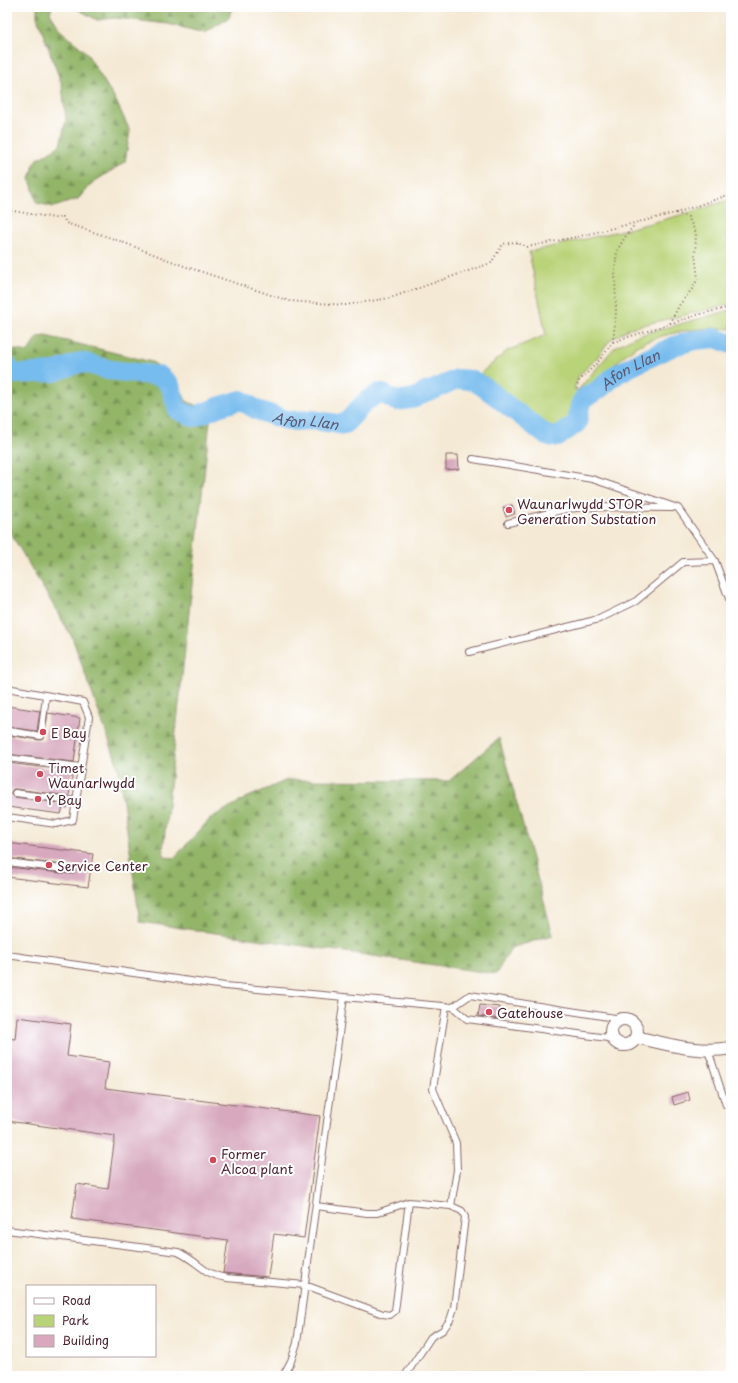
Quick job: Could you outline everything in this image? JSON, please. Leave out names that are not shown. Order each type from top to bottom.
[{"type":"street","points":[[621,1019],[629,1020],[634,1024],[637,1030],[636,1037],[633,1042],[620,1044],[614,1039],[612,1033],[614,1023],[621,1019]]},
{"type":"street","points":[[636,1037],[696,1050],[731,1048]]},
{"type":"lane","points":[[473,459],[592,479],[678,508],[715,561],[731,604]]},
{"type":"lane","points":[[508,523],[566,508],[678,508]]},
{"type":"lane","points":[[469,652],[599,619],[636,602],[683,562],[715,561]]},
{"type":"lane","points":[[7,688],[26,690],[46,696],[83,702],[89,717],[73,820],[56,824],[7,817]]},
{"type":"lane","points":[[9,731],[41,736],[46,696]]},
{"type":"lane","points":[[7,758],[81,767]]},
{"type":"lane","points":[[15,793],[76,801]]},
{"type":"lane","points":[[7,862],[71,870]]},
{"type":"lane","points":[[7,955],[225,986],[450,1006],[467,1019],[614,1039]]},
{"type":"lane","points":[[451,1206],[457,1170],[456,1143],[433,1089],[450,1006],[470,995],[621,1019]]},
{"type":"lane","points":[[283,1376],[297,1343],[344,997]]},
{"type":"lane","points":[[708,1050],[726,1105]]},
{"type":"lane","points":[[316,1206],[377,1213],[409,1202],[451,1206],[462,1210],[464,1217],[454,1308],[450,1320],[443,1330],[431,1337],[405,1376]]},
{"type":"lane","points":[[7,1230],[178,1252],[188,1256],[208,1272],[217,1276],[305,1285],[383,1314],[390,1315],[395,1311],[409,1202]]},
{"type":"path","points":[[7,210],[55,218],[63,217],[66,223],[117,240],[198,271],[289,301],[346,305],[390,298],[491,263],[503,244],[515,242],[527,247],[676,213],[731,194]]},
{"type":"path","points":[[670,323],[680,304],[694,288],[698,278],[695,255],[696,233],[688,217],[676,213]]},
{"type":"path","points":[[576,389],[578,382],[598,362],[613,342],[616,312],[615,269],[617,251],[625,237],[636,223]]},
{"type":"path","points":[[613,342],[697,315],[731,308]]},
{"type":"green space","points":[[37,7],[52,7],[50,13],[61,31],[86,52],[116,101],[130,131],[125,162],[92,183],[78,199],[54,207],[37,203],[30,179],[35,161],[60,145],[66,120],[62,85],[37,17]]},
{"type":"green space","points":[[74,7],[232,7],[229,18],[205,33],[168,24],[116,18],[97,20]]},
{"type":"green space","points":[[731,199],[731,304],[630,328],[610,340],[596,359],[579,375],[574,389],[578,390],[615,347],[636,336],[731,310],[731,329],[709,328],[673,333],[651,340],[634,348],[617,362],[577,404],[566,426],[557,429],[541,423],[481,373],[507,351],[546,335],[529,252],[656,222]]},
{"type":"green space","points":[[46,336],[152,362],[176,378],[186,401],[199,407],[212,402],[163,850],[165,857],[174,858],[211,818],[246,798],[287,780],[449,781],[499,738],[553,935],[511,948],[496,974],[140,922],[118,766],[72,637],[7,527],[7,339],[11,349],[28,352],[37,337]]},
{"type":"building","points":[[446,455],[458,455],[459,469],[446,470]]},
{"type":"building","name":"Waunarlwydd STOR Generation Substation","points":[[512,505],[515,514],[506,517],[503,508]]},
{"type":"building","points":[[7,706],[40,711],[37,731],[7,727]]},
{"type":"building","points":[[48,713],[80,718],[74,762],[7,754],[7,735],[40,740],[44,739]]},
{"type":"building","points":[[7,763],[73,771],[69,796],[16,789],[13,789],[11,792],[11,795],[14,797],[68,804],[67,808],[63,807],[61,814],[7,807]]},
{"type":"building","name":"Service Center","points":[[7,843],[93,854],[88,887],[7,877],[7,867],[70,874],[74,873],[75,870],[72,866],[7,858]]},
{"type":"building","name":"Gatehouse","points":[[480,1005],[500,1007],[499,1019],[478,1016]]},
{"type":"building","name":"Former Alcoa plant","points":[[17,1017],[71,1024],[67,1056],[109,1062],[105,1088],[320,1116],[304,1238],[274,1234],[268,1277],[223,1273],[228,1240],[72,1219],[77,1184],[108,1189],[115,1136],[7,1121],[7,1038],[15,1039]]},
{"type":"building","points":[[688,1092],[690,1100],[674,1105],[672,1097]]},
{"type":"waterway","name":"Afon Llan","points":[[7,365],[11,373],[16,374],[54,372],[81,362],[110,370],[160,376],[170,385],[178,410],[194,417],[218,407],[241,400],[257,410],[289,421],[313,420],[344,425],[366,401],[379,393],[396,401],[415,398],[425,392],[457,379],[472,380],[484,387],[547,436],[558,437],[577,423],[580,405],[584,398],[598,390],[617,374],[674,346],[695,340],[716,338],[731,344]]},
{"type":"place","name":"Waunarlwydd STOR Generation Substation","points":[[509,510]]},
{"type":"place","name":"E Bay","points":[[43,732]]},
{"type":"place","name":"Timet Waunarlwydd","points":[[40,774]]},
{"type":"place","name":"Y Bay","points":[[38,799]]},
{"type":"place","name":"Service Center","points":[[49,865]]},
{"type":"place","name":"Gatehouse","points":[[489,1012]]},
{"type":"place","name":"Former Alcoa plant","points":[[213,1160]]}]
